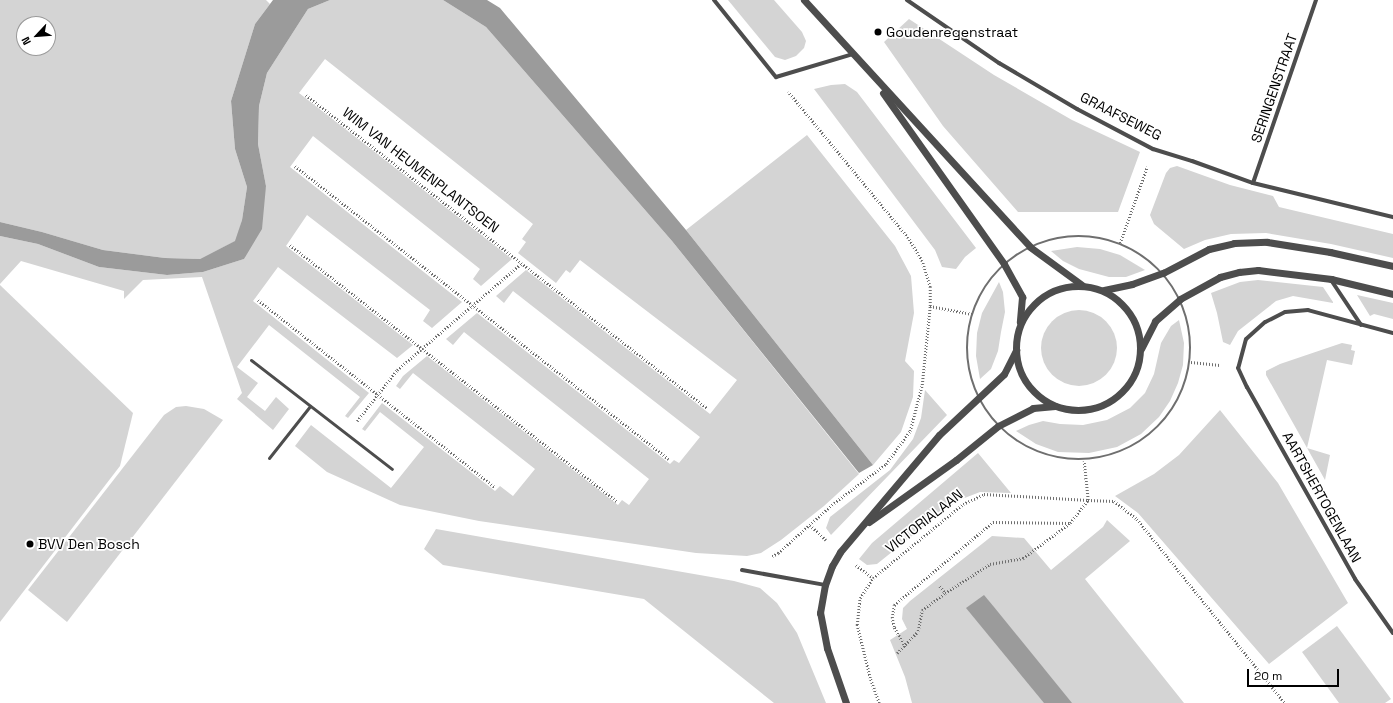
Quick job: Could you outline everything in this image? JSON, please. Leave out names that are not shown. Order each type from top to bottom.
[{"type":"street","points":[[714,0],[776,78],[853,54]]},
{"type":"street","points":[[804,0],[865,69],[1004,264],[1022,297],[1016,350],[1019,368],[1027,384],[1040,397],[1055,406],[1079,411],[1091,410],[1113,400],[1130,384],[1138,367],[1141,349],[1139,331],[1132,314],[1119,300],[1104,290],[1082,285],[1063,287],[1044,295],[1030,308],[1020,324]]},
{"type":"street","name":"GRAAFSEWEG","points":[[907,0],[999,63],[1078,109],[1153,149],[1253,183],[1393,217]]},
{"type":"street","name":"SERINGENSTRAAT","points":[[1253,183],[1316,0]]},
{"type":"street","points":[[865,69],[1030,247],[1082,285]]},
{"type":"street","points":[[1104,290],[1132,284],[1157,276],[1209,249],[1234,243],[1267,242],[1330,252],[1393,266]]},
{"type":"street","points":[[1141,349],[1155,321],[1180,299],[1220,277],[1239,272],[1258,270],[1331,280],[1393,294]]},
{"type":"street","points":[[1331,280],[1361,325]]},
{"type":"street","points":[[1238,368],[1246,339],[1265,322],[1285,312],[1308,310],[1393,333]]},
{"type":"street","name":"VICTORIALAAN","points":[[846,703],[822,631],[820,613],[825,585],[840,552],[938,435],[979,399],[1004,374],[1016,350]]},
{"type":"street","name":"AARTSHERTOGENLAAN","points":[[1238,368],[1247,387],[1355,579],[1393,633]]},
{"type":"street","name":"VICTORIALAAN","points":[[861,528],[956,460],[998,426],[1033,408],[1055,406]]},
{"type":"street","points":[[742,570],[825,585]]},
{"type":"lane","points":[[251,360],[392,469]]},
{"type":"lane","points":[[269,458],[310,406]]},
{"type":"path","points":[[742,570],[778,553],[834,503],[886,464],[910,431],[922,385],[930,306],[930,287],[922,261],[908,238],[776,78]]},
{"type":"path","name":"WIM VAN HEUMENPLANTSOEN","points":[[306,95],[707,408]]},
{"type":"path","points":[[1120,244],[1153,149]]},
{"type":"path","points":[[295,166],[669,459]]},
{"type":"path","points":[[290,245],[617,501]]},
{"type":"path","points":[[347,434],[397,370],[522,263]]},
{"type":"path","points":[[258,300],[495,487]]},
{"type":"path","points":[[930,306],[972,314],[967,339],[968,371],[979,399],[998,426],[1016,442],[1037,453],[1060,460],[1084,461],[1115,455],[1143,441],[1166,419],[1183,392],[1191,362],[1238,368]]},
{"type":"path","points":[[897,653],[905,647],[918,632],[922,610],[945,592],[990,564],[1023,558],[1070,523],[1088,500],[1084,461]]},
{"type":"path","name":"VICTORIALAAN","points":[[879,703],[870,678],[857,625],[860,598],[872,578],[963,504],[984,494],[1088,500]]},
{"type":"path","points":[[1088,500],[1114,501],[1137,519],[1285,703]]},
{"type":"path","points":[[905,647],[894,627],[892,618],[894,605],[993,522],[1070,523]]},
{"type":"path","points":[[940,586],[945,592]]},
{"type":"shaded area","points":[[0,0],[266,0],[270,4],[255,24],[231,101],[235,149],[247,187],[242,220],[236,241],[200,259],[165,258],[103,250],[42,232],[0,222]]},
{"type":"shaded area","points":[[273,0],[330,0],[308,9],[267,73],[259,106],[258,144],[266,186],[262,229],[244,259],[203,272],[167,275],[99,267],[38,244],[0,236],[0,222],[42,232],[103,250],[165,258],[200,259],[235,241],[242,220],[247,187],[235,149],[231,101],[255,24]]},
{"type":"shaded area","points":[[330,0],[443,0],[486,27],[672,241],[859,474],[824,506],[781,540],[761,553],[747,556],[696,553],[479,521],[400,505],[327,472],[295,446],[311,425],[391,488],[424,447],[380,412],[365,431],[362,429],[382,403],[495,491],[500,486],[513,496],[535,469],[413,373],[400,389],[396,386],[403,376],[427,356],[618,505],[622,500],[629,505],[649,479],[464,332],[453,345],[446,339],[477,313],[670,464],[674,460],[679,463],[700,437],[513,291],[504,303],[496,296],[526,270],[710,414],[737,380],[580,260],[570,273],[566,270],[556,283],[518,253],[526,242],[522,239],[533,224],[325,59],[299,93],[512,259],[481,286],[473,279],[480,269],[313,136],[290,167],[462,302],[432,328],[423,321],[430,310],[307,215],[286,246],[413,345],[397,358],[278,267],[253,301],[369,393],[348,418],[345,416],[360,397],[269,325],[237,367],[258,383],[247,397],[265,411],[276,397],[289,409],[273,430],[237,399],[242,393],[202,277],[143,280],[124,299],[124,291],[21,261],[0,284],[0,236],[38,244],[99,267],[167,275],[203,272],[244,259],[266,186],[258,144],[259,106],[267,73],[308,9]]},
{"type":"shaded area","points":[[443,0],[487,0],[500,8],[686,230],[873,465],[859,473],[672,241],[486,27]]},
{"type":"shaded area","points":[[728,0],[774,0],[802,32],[806,41],[804,48],[796,56],[785,60],[775,57]]},
{"type":"shaded area","points":[[909,19],[994,75],[1072,120],[1140,152],[1118,212],[1018,212],[943,126],[884,42]]},
{"type":"shaded area","points":[[845,84],[857,92],[976,248],[965,257],[956,269],[942,267],[935,250],[814,89],[831,85]]},
{"type":"shaded area","points":[[807,135],[895,246],[911,276],[914,313],[905,361],[914,371],[913,397],[901,432],[873,465],[686,230]]},
{"type":"shaded area","points":[[1177,166],[1230,185],[1273,196],[1279,207],[1393,234],[1393,258],[1331,244],[1266,233],[1231,234],[1205,240],[1184,249],[1154,224],[1150,215],[1166,173],[1170,168]]},
{"type":"shaded area","points":[[1077,247],[1100,249],[1120,255],[1145,270],[1126,277],[1109,277],[1079,269],[1063,261],[1051,251]]},
{"type":"shaded area","points":[[1258,280],[1323,287],[1333,303],[1293,296],[1276,301],[1238,331],[1230,345],[1223,342],[1211,293],[1240,282]]},
{"type":"shaded area","points":[[999,282],[1003,292],[1005,312],[998,351],[991,369],[980,379],[976,356],[977,333],[982,313]]},
{"type":"shaded area","name":"BVV Den Bosch","points":[[0,285],[133,413],[120,466],[0,622]]},
{"type":"shaded area","points":[[1357,295],[1393,303],[1393,319],[1374,314],[1370,316]]},
{"type":"shaded area","points":[[1079,310],[1094,313],[1106,321],[1114,333],[1117,348],[1114,363],[1106,375],[1094,383],[1079,386],[1064,383],[1052,375],[1044,363],[1041,348],[1044,333],[1052,321],[1064,313]]},
{"type":"shaded area","points":[[1179,320],[1184,343],[1183,365],[1178,383],[1170,401],[1159,417],[1141,434],[1117,447],[1089,453],[1058,452],[1036,444],[1016,431],[1043,421],[1060,424],[1083,425],[1107,420],[1130,408],[1145,393],[1154,374],[1161,343],[1171,326]]},
{"type":"shaded area","points":[[1342,343],[1352,345],[1351,350],[1355,351],[1352,365],[1327,360],[1307,448],[1266,375],[1266,371],[1280,364]]},
{"type":"shaded area","points":[[925,390],[947,415],[831,535],[826,528],[830,517],[890,470],[913,439],[921,418]]},
{"type":"shaded area","points":[[186,406],[204,409],[223,420],[67,622],[28,590],[164,415],[176,407]]},
{"type":"shaded area","points":[[1220,410],[1278,483],[1348,603],[1269,664],[1138,513],[1115,496],[1154,474],[1179,455]]},
{"type":"shaded area","points":[[1307,448],[1330,455],[1325,480]]},
{"type":"shaded area","points":[[978,453],[1011,493],[980,492],[962,499],[948,507],[877,564],[867,565],[859,559],[872,543]]},
{"type":"shaded area","points":[[1107,520],[1130,541],[1085,579],[1184,703],[912,703],[905,677],[890,640],[907,629],[902,619],[903,608],[910,601],[992,536],[1024,538],[1051,570],[1103,527]]},
{"type":"shaded area","points":[[436,529],[734,581],[760,588],[777,603],[797,633],[826,703],[774,703],[644,599],[443,565],[424,549]]},
{"type":"shaded area","points":[[984,595],[1072,703],[1044,703],[966,608]]},
{"type":"shaded area","points":[[1337,626],[1391,699],[1385,703],[1339,703],[1302,652]]},
{"type":"place","name":"Goudenregenstraat","points":[[878,32]]},
{"type":"place","name":"BVV Den Bosch","points":[[30,544]]}]
